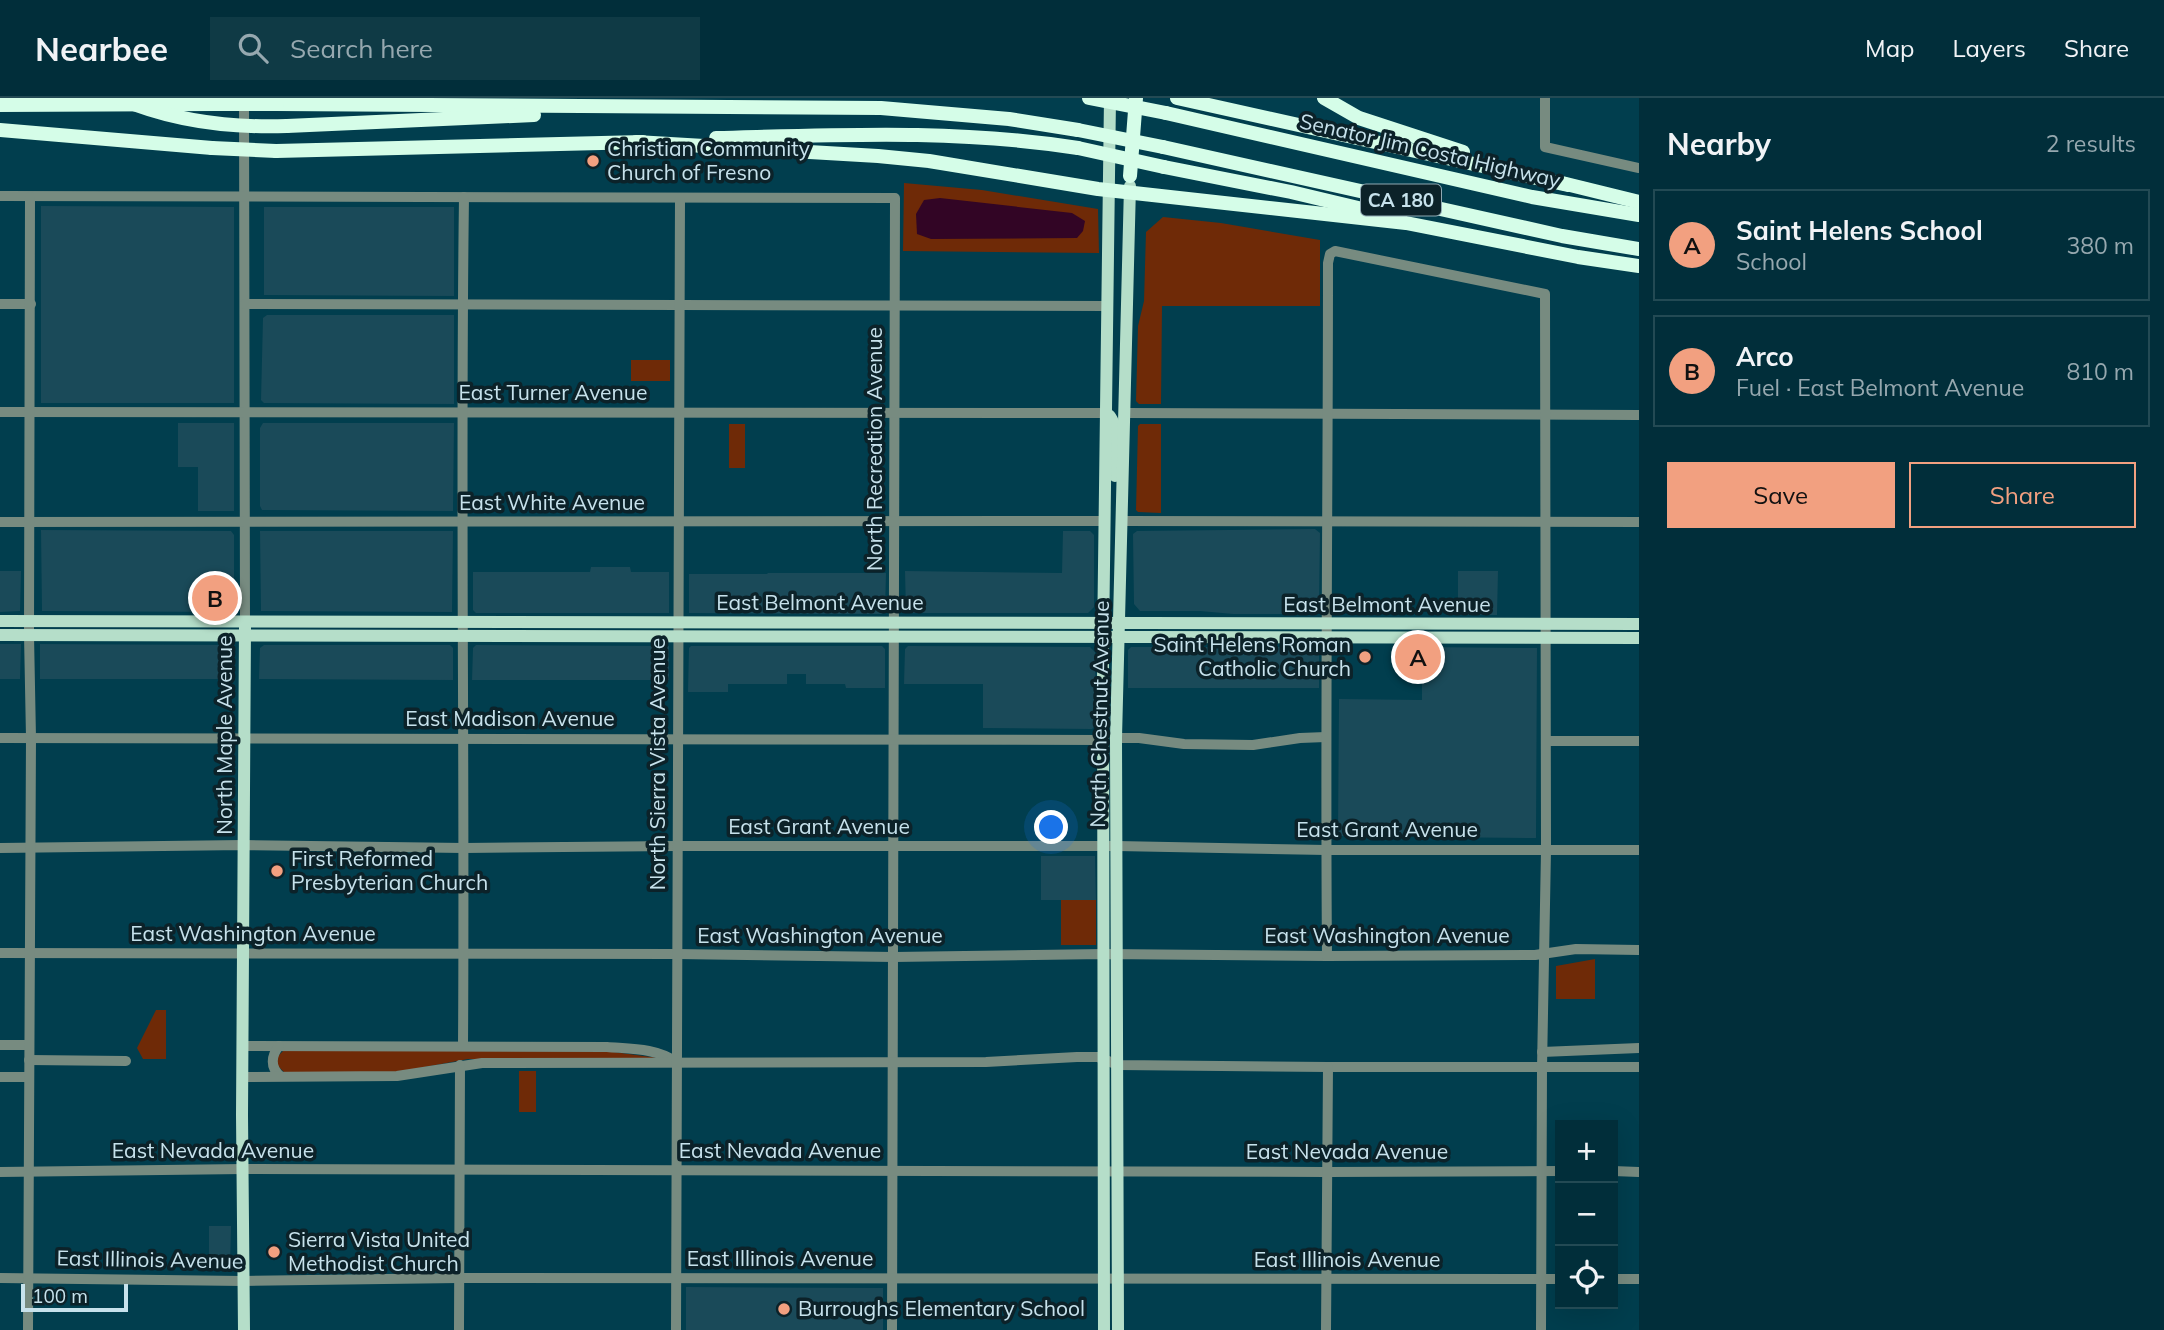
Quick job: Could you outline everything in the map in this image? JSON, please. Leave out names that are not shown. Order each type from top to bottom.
[{"type":"highway","points":[[119,98],[166,114],[243,127],[514,116],[635,106]]},
{"type":"highway","name":"Senator Jim Costa Highway","points":[[1089,98],[1166,113],[1532,197],[1639,215]]},
{"type":"highway","points":[[1130,176],[1136,98]]},
{"type":"highway","points":[[1177,98],[1639,202]]},
{"type":"highway","points":[[1324,98],[1371,122],[1568,185]]},
{"type":"highway","name":"CA 180","points":[[0,105],[881,108],[1009,119],[1164,147],[1562,236],[1639,249]]},
{"type":"highway","points":[[0,130],[212,148]]},
{"type":"highway","points":[[0,140],[276,151],[636,142],[693,138],[903,134],[993,137],[1077,148],[1291,192],[1458,232],[1639,266]]},
{"type":"highway","points":[[636,142],[929,161],[1109,190],[1383,220],[1458,232]]},
{"type":"main road","name":"North Chestnut Avenue","points":[[1110,98],[1103,630],[1109,739],[1111,954],[1118,1065],[1111,1170]]},
{"type":"main road","name":"North Chestnut Avenue","points":[[1109,739],[1120,630],[1130,98]]},
{"type":"main road","points":[[1106,413],[1113,418],[1116,428],[1115,487],[1122,521]]},
{"type":"main road","name":"East Belmont Avenue","points":[[0,621],[245,621],[678,636],[894,636],[1328,624],[1547,631],[1639,638]]},
{"type":"main road","name":"North Maple Avenue","points":[[244,1330],[245,621]]},
{"type":"main road","name":"East Belmont Avenue","points":[[0,635],[245,635],[677,622],[894,622],[1103,630]]},
{"type":"main road","name":"East Belmont Avenue","points":[[1120,630],[1328,637],[1547,631],[1639,624]]},
{"type":"main road","name":"North Chestnut Avenue","points":[[1104,1330],[1111,1278],[1111,1170],[1105,1060],[1111,954]]},
{"type":"main road","name":"North Chestnut Avenue","points":[[1111,1278],[1118,1330]]},
{"type":"street","name":"North Maple Avenue","points":[[244,98],[245,621]]},
{"type":"street","points":[[1545,98],[1545,147],[1639,168]]},
{"type":"street","points":[[0,196],[680,198]]},
{"type":"street","points":[[29,1330],[30,197]]},
{"type":"street","points":[[463,1046],[461,629],[464,197]]},
{"type":"street","name":"North Recreation Avenue","points":[[680,198],[895,198],[892,1330]]},
{"type":"street","name":"North Sierra Vista Avenue","points":[[676,1330],[680,198]]},
{"type":"street","points":[[1327,956],[1328,263],[1330,254],[1340,252],[1545,294],[1547,631],[1541,1330]]},
{"type":"street","points":[[0,304],[31,304]]},
{"type":"street","points":[[245,304],[1108,306]]},
{"type":"street","name":"East Turner Avenue","points":[[0,412],[1106,413]]},
{"type":"street","points":[[1125,413],[1639,415]]},
{"type":"street","name":"East White Avenue","points":[[0,522],[1104,521]]},
{"type":"street","points":[[1122,521],[1639,522]]},
{"type":"street","name":"East Madison Avenue","points":[[0,738],[1139,738],[1184,744],[1254,745],[1326,737]]},
{"type":"street","points":[[1546,741],[1639,741]]},
{"type":"street","name":"East Grant Avenue","points":[[0,848],[244,845],[464,848],[1110,846],[1326,850],[1639,850]]},
{"type":"street","name":"East Washington Avenue","points":[[0,953],[894,957],[1111,954],[1535,955],[1576,949],[1639,950]]},
{"type":"street","points":[[0,1045],[28,1045]]},
{"type":"street","points":[[243,1046],[607,1046],[666,1054],[676,1062]]},
{"type":"street","points":[[279,1046],[273,1057],[273,1066],[280,1076]]},
{"type":"street","points":[[1542,1052],[1639,1048]]},
{"type":"street","points":[[243,1077],[397,1076],[482,1063],[986,1062],[1077,1057],[1098,1057],[1118,1065],[1639,1067]]},
{"type":"street","points":[[29,1060],[126,1061]]},
{"type":"street","points":[[459,1330],[460,1065]]},
{"type":"street","points":[[1326,1330],[1328,1067]]},
{"type":"street","points":[[0,1077],[29,1077]]},
{"type":"street","name":"East Nevada Avenue","points":[[0,1172],[244,1169],[1555,1171]]},
{"type":"street","points":[[1618,1171],[1639,1172]]},
{"type":"street","name":"East Illinois Avenue","points":[[0,1278],[243,1281],[459,1278],[1555,1279]]},
{"type":"street","points":[[1618,1279],[1639,1279]]},
{"type":"shaded area","points":[[904,183],[982,190],[1098,209],[1099,253],[903,251]]},
{"type":"shaded area","points":[[940,198],[1072,213],[1085,221],[1083,231],[1077,238],[931,239],[917,234],[916,214],[924,200]]},
{"type":"shaded area","points":[[41,206],[234,207],[234,403],[41,403]]},
{"type":"shaded area","points":[[264,207],[454,207],[454,296],[264,295]]},
{"type":"shaded area","points":[[1163,217],[1221,223],[1320,240],[1320,306],[1162,306],[1161,404],[1139,404],[1136,401],[1138,326],[1144,301],[1146,232]]},
{"type":"shaded area","points":[[267,315],[454,315],[454,404],[264,403],[261,400],[263,318]]},
{"type":"shaded area","points":[[631,360],[670,360],[670,381],[631,381]]},
{"type":"shaded area","points":[[178,423],[234,423],[234,511],[198,511],[198,467],[178,467]]},
{"type":"shaded area","points":[[263,423],[454,423],[453,511],[262,510],[260,428]]},
{"type":"shaded area","points":[[729,424],[745,424],[745,468],[729,468]]},
{"type":"shaded area","points":[[1140,424],[1161,424],[1161,513],[1136,510]]},
{"type":"shaded area","points":[[1315,529],[1320,533],[1319,609],[1314,614],[1140,611],[1134,604],[1133,534],[1137,531]]},
{"type":"shaded area","points":[[41,530],[231,531],[234,535],[234,606],[228,612],[42,611]]},
{"type":"shaded area","points":[[260,531],[453,531],[452,612],[261,611]]},
{"type":"shaded area","points":[[1063,531],[1090,531],[1094,535],[1094,607],[1088,613],[906,613],[905,571],[1062,573]]},
{"type":"shaded area","points":[[591,567],[630,567],[631,572],[669,572],[669,613],[476,613],[473,610],[473,572],[590,572]]},
{"type":"shaded area","points":[[0,571],[21,571],[20,611],[0,612]]},
{"type":"shaded area","points":[[1458,571],[1498,571],[1497,615],[1458,615]]},
{"type":"shaded area","points":[[886,573],[885,611],[882,614],[689,613],[689,574]]},
{"type":"shaded area","points":[[0,644],[21,644],[20,679],[0,679]]},
{"type":"shaded area","points":[[40,644],[229,645],[234,649],[233,679],[40,679]]},
{"type":"shaded area","points":[[264,645],[450,645],[453,648],[453,680],[259,679],[260,648]]},
{"type":"shaded area","points":[[476,645],[669,646],[669,680],[472,680],[473,648]]},
{"type":"shaded area","points":[[691,646],[882,646],[885,649],[885,688],[806,684],[806,674],[787,674],[787,684],[728,684],[728,692],[688,692]]},
{"type":"shaded area","points":[[908,646],[1090,647],[1095,652],[1096,725],[1092,729],[983,728],[983,684],[904,684],[905,649]]},
{"type":"shaded area","points":[[1131,647],[1319,647],[1319,688],[1128,688],[1128,650]]},
{"type":"shaded area","points":[[1422,647],[1537,648],[1536,838],[1338,836],[1339,699],[1422,700]]},
{"type":"shaded area","points":[[1041,856],[1095,856],[1096,900],[1041,900]]},
{"type":"shaded area","points":[[1061,900],[1096,900],[1096,945],[1061,945]]},
{"type":"shaded area","points":[[1595,959],[1595,999],[1556,999],[1556,966]]},
{"type":"shaded area","points":[[156,1010],[166,1010],[166,1059],[143,1059],[137,1048]]},
{"type":"shaded area","points":[[284,1050],[606,1051],[666,1059],[468,1059],[398,1072],[284,1072],[277,1065],[277,1057]]},
{"type":"shaded area","points":[[519,1071],[536,1071],[536,1112],[519,1112]]},
{"type":"shaded area","points":[[209,1226],[231,1226],[230,1267],[209,1267]]},
{"type":"shaded area","name":"Burroughs Elementary School","points":[[686,1287],[883,1288],[883,1330],[686,1330]]},
{"type":"place","name":"Christian Community Church of Fresno","points":[[593,161]]},
{"type":"place","name":"Arco","points":[[215,598]]},
{"type":"place","name":"Saint Helens Roman Catholic Church","points":[[1365,657]]},
{"type":"place","name":"Saint Helens School","points":[[1418,657]]},
{"type":"place","name":"First Reformed Presbyterian Church","points":[[277,871]]},
{"type":"place","name":"Sierra Vista United Methodist Church","points":[[274,1252]]},
{"type":"place","name":"Burroughs Elementary School","points":[[784,1309]]}]
